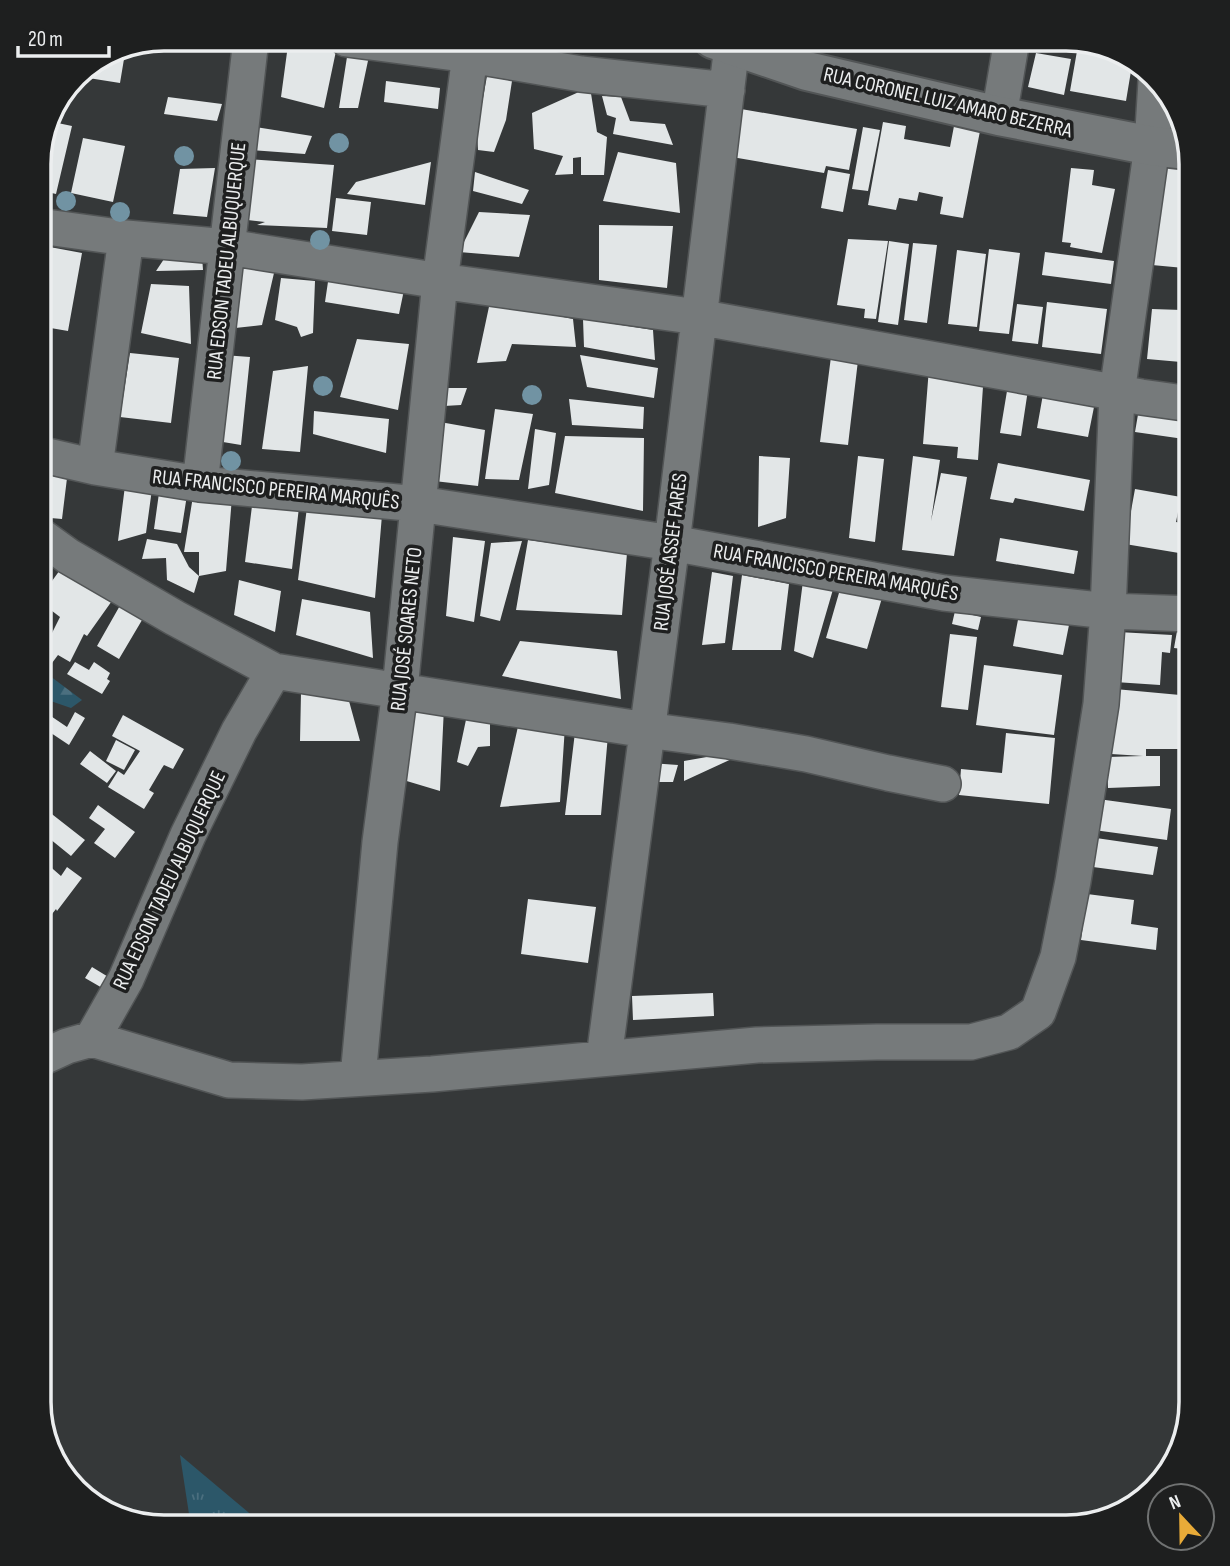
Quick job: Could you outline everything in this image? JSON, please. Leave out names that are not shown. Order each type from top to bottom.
[{"type":"street","name":"RUA EDSON TADEU ALBUQUERQUE","points":[[200,484],[250,51]]},
{"type":"street","points":[[441,51],[581,74],[727,90]]},
{"type":"street","name":"RUA JOSÉ ASSEF FARES","points":[[604,1058],[727,90],[724,51]]},
{"type":"street","name":"RUA CORONEL LUIZ AMARO BEZERRA","points":[[749,51],[807,71],[999,116],[1169,148]]},
{"type":"street","points":[[999,116],[1010,51]]},
{"type":"street","name":"RUA JOSÉ SOARES NETO","points":[[358,1077],[380,842],[400,690],[440,281],[470,55]]},
{"type":"street","points":[[51,1053],[92,1039],[229,1080],[302,1082],[432,1074],[757,1045],[877,1041],[971,1042],[1009,1032],[1038,1012],[1058,957],[1101,705],[1108,611],[1117,393],[1169,148],[1160,101]]},
{"type":"street","points":[[51,228],[228,247],[440,281],[698,317],[1179,402]]},
{"type":"street","points":[[95,467],[127,238]]},
{"type":"street","name":"RUA FRANCISCO PEREIRA MARQUÊS","points":[[51,457],[95,467],[200,484],[419,504],[671,543],[944,593],[1108,611],[1179,614]]},
{"type":"street","points":[[51,544],[175,618],[274,671],[806,754],[943,784]]},
{"type":"street","name":"RUA EDSON TADEU ALBUQUERQUE","points":[[92,1039],[126,979],[188,835],[239,731],[274,671]]},
{"type":"green space","points":[[51,677],[82,700],[71,708],[51,701]]},
{"type":"green space","points":[[180,1455],[252,1515],[189,1515]]},
{"type":"building","points":[[287,51],[336,51],[324,108],[281,97]]},
{"type":"building","points":[[1077,52],[1110,59],[1131,71],[1126,101],[1070,91]]},
{"type":"building","points":[[1036,53],[1071,59],[1064,95],[1028,87]]},
{"type":"building","points":[[369,56],[358,108],[339,108],[347,57]]},
{"type":"building","points":[[124,58],[120,83],[90,78]]},
{"type":"building","points":[[487,76],[512,81],[506,120],[494,152],[478,150],[477,131]]},
{"type":"building","points":[[386,81],[440,88],[438,109],[384,102]]},
{"type":"building","points":[[590,87],[597,132],[607,137],[604,175],[581,175],[581,157],[573,158],[573,174],[555,175],[563,156],[534,149],[532,113]]},
{"type":"building","points":[[602,96],[621,97],[630,121],[665,124],[673,145],[613,134],[616,118],[607,115]]},
{"type":"building","points":[[168,97],[222,104],[217,121],[164,114]]},
{"type":"building","points":[[741,109],[857,129],[849,170],[826,166],[824,173],[732,157]]},
{"type":"building","points":[[883,122],[906,126],[904,139],[950,147],[954,126],[980,131],[963,218],[940,214],[943,197],[919,192],[917,201],[899,198],[896,210],[868,205]]},
{"type":"building","points":[[59,123],[72,126],[56,194],[51,193],[51,156]]},
{"type":"building","points":[[249,126],[312,136],[305,154],[239,149]]},
{"type":"building","points":[[863,127],[880,130],[868,191],[852,189]]},
{"type":"building","points":[[83,138],[125,146],[113,202],[71,193]]},
{"type":"building","points":[[618,152],[676,163],[680,213],[603,201]]},
{"type":"building","points":[[1164,158],[1179,161],[1179,268],[1152,265]]},
{"type":"building","points":[[248,159],[334,165],[327,228],[257,225],[265,222],[239,219]]},
{"type":"building","points":[[431,162],[425,205],[347,194],[356,182]]},
{"type":"building","points":[[215,168],[207,217],[173,214],[180,169]]},
{"type":"building","points":[[1071,168],[1094,170],[1092,185],[1115,189],[1102,253],[1070,247],[1071,243],[1062,242]]},
{"type":"building","points":[[828,170],[850,174],[843,212],[821,208]]},
{"type":"building","points":[[475,172],[529,190],[522,204],[473,191]]},
{"type":"building","points":[[336,198],[371,202],[367,235],[332,231]]},
{"type":"building","points":[[479,212],[530,215],[519,257],[459,252]]},
{"type":"building","points":[[599,225],[673,226],[667,288],[599,280]]},
{"type":"building","points":[[848,239],[888,241],[876,319],[864,318],[865,309],[837,305]]},
{"type":"building","points":[[889,241],[909,244],[898,325],[878,322]]},
{"type":"building","points":[[913,243],[937,245],[927,323],[904,320]]},
{"type":"building","points":[[51,247],[82,253],[68,331],[51,328]]},
{"type":"building","points":[[989,249],[1020,253],[1009,334],[979,331]]},
{"type":"building","points":[[957,250],[986,254],[977,327],[948,324]]},
{"type":"building","points":[[1045,252],[1114,261],[1111,284],[1042,275]]},
{"type":"building","points":[[202,256],[203,270],[156,271],[164,259]]},
{"type":"building","points":[[240,266],[274,273],[262,325],[226,329]]},
{"type":"building","points":[[329,275],[404,290],[399,314],[325,302]]},
{"type":"building","points":[[281,278],[315,281],[313,333],[301,337],[297,327],[275,320]]},
{"type":"building","points":[[151,284],[189,286],[191,344],[141,333]]},
{"type":"building","points":[[490,302],[573,319],[576,347],[512,344],[506,361],[477,363]]},
{"type":"building","points":[[1047,302],[1107,309],[1101,354],[1042,347]]},
{"type":"building","points":[[1017,304],[1043,307],[1038,344],[1012,341]]},
{"type":"building","points":[[1152,309],[1179,310],[1179,362],[1147,359]]},
{"type":"building","points":[[583,319],[653,330],[655,360],[584,347]]},
{"type":"building","points":[[357,339],[409,344],[398,410],[340,397]]},
{"type":"building","points":[[832,349],[859,352],[848,445],[820,442]]},
{"type":"building","points":[[130,353],[179,358],[171,423],[120,417]]},
{"type":"building","points":[[223,355],[250,357],[241,445],[217,441]]},
{"type":"building","points":[[580,355],[658,368],[654,398],[587,387]]},
{"type":"building","points":[[308,366],[300,452],[262,449],[273,371]]},
{"type":"building","points":[[929,368],[984,372],[978,460],[957,458],[958,447],[923,444]]},
{"type":"building","points":[[1009,379],[1029,383],[1021,436],[1000,433]]},
{"type":"building","points":[[1045,383],[1097,392],[1088,437],[1037,428]]},
{"type":"building","points":[[446,388],[467,388],[461,405],[444,406]]},
{"type":"building","points":[[1141,397],[1179,402],[1179,438],[1135,432]]},
{"type":"building","points":[[569,399],[644,407],[643,429],[572,425]]},
{"type":"building","points":[[495,409],[533,414],[519,480],[485,479]]},
{"type":"building","points":[[314,411],[389,419],[386,453],[313,434]]},
{"type":"building","points":[[440,422],[485,430],[478,486],[434,481]]},
{"type":"building","points":[[535,429],[556,433],[549,485],[528,489]]},
{"type":"building","points":[[565,436],[644,438],[643,511],[555,493]]},
{"type":"building","points":[[759,456],[790,458],[786,518],[758,527]]},
{"type":"building","points":[[858,456],[884,459],[875,542],[849,538]]},
{"type":"building","points":[[913,456],[940,460],[931,521],[941,473],[967,477],[954,556],[902,550]]},
{"type":"building","points":[[998,463],[1090,480],[1084,511],[1015,498],[1013,503],[990,499]]},
{"type":"building","points":[[51,469],[68,470],[62,519],[51,518]]},
{"type":"building","points":[[126,478],[152,489],[146,533],[118,541]]},
{"type":"building","points":[[1135,489],[1179,497],[1176,522],[1179,523],[1179,553],[1125,544]]},
{"type":"building","points":[[194,490],[232,497],[226,571],[199,576],[199,552],[184,552]]},
{"type":"building","points":[[159,493],[187,495],[181,533],[154,529]]},
{"type":"building","points":[[253,498],[299,507],[292,569],[245,562]]},
{"type":"building","points":[[307,507],[382,515],[375,598],[298,580]]},
{"type":"building","points":[[453,537],[485,541],[474,622],[446,616]]},
{"type":"building","points":[[1000,538],[1078,551],[1074,574],[996,561]]},
{"type":"building","points":[[147,539],[177,544],[189,567],[199,576],[194,593],[167,580],[166,558],[142,559]]},
{"type":"building","points":[[528,540],[627,553],[622,615],[516,610]]},
{"type":"building","points":[[522,541],[500,621],[480,616],[491,543]]},
{"type":"building","points":[[65,563],[114,598],[87,636],[84,634],[70,662],[58,655],[51,662],[51,635],[60,617],[51,610],[51,582]]},
{"type":"building","points":[[712,572],[733,576],[725,643],[702,645]]},
{"type":"building","points":[[742,575],[789,584],[781,650],[732,650]]},
{"type":"building","points":[[843,579],[884,591],[867,649],[826,638]]},
{"type":"building","points":[[239,580],[281,591],[275,632],[234,615]]},
{"type":"building","points":[[803,581],[834,586],[813,658],[794,651]]},
{"type":"building","points":[[302,599],[370,612],[373,658],[296,635]]},
{"type":"building","points":[[122,602],[145,615],[119,659],[97,646]]},
{"type":"building","points":[[1020,609],[1070,620],[1063,655],[1013,646]]},
{"type":"building","points":[[955,611],[981,617],[978,630],[952,624]]},
{"type":"building","points":[[1177,631],[1179,631],[1179,649],[1174,648]]},
{"type":"building","points":[[1118,632],[1172,635],[1170,653],[1162,652],[1160,685],[1115,682]]},
{"type":"building","points":[[950,634],[977,637],[968,710],[941,707]]},
{"type":"building","points":[[520,641],[617,651],[621,699],[502,676]]},
{"type":"building","points":[[75,662],[89,670],[94,662],[110,673],[107,679],[110,681],[102,694],[67,674]]},
{"type":"building","points":[[984,665],[1062,675],[1054,735],[976,725]]},
{"type":"building","points":[[1115,689],[1179,695],[1179,749],[1146,749],[1146,756],[1160,756],[1160,786],[1108,788],[1107,757],[1143,756],[1111,754]]},
{"type":"building","points":[[301,693],[349,701],[360,741],[300,741]]},
{"type":"building","points":[[444,707],[440,791],[400,779],[411,709]]},
{"type":"building","points":[[75,712],[85,718],[69,745],[51,733],[51,716],[67,727]]},
{"type":"building","points":[[123,715],[184,749],[173,769],[164,765],[162,768],[149,790],[154,793],[144,809],[108,787],[118,771],[124,775],[140,751],[112,736]]},
{"type":"building","points":[[467,715],[490,718],[490,746],[478,747],[468,766],[457,762]]},
{"type":"building","points":[[519,722],[565,726],[560,802],[500,807]]},
{"type":"building","points":[[576,724],[608,735],[601,815],[565,815]]},
{"type":"building","points":[[1006,733],[1055,738],[1049,804],[959,795],[961,769],[1002,773]]},
{"type":"building","points":[[116,740],[135,750],[124,770],[106,761]]},
{"type":"building","points":[[90,751],[116,771],[107,783],[80,764]]},
{"type":"building","points":[[741,751],[736,757],[684,781],[684,761]]},
{"type":"building","points":[[650,763],[678,765],[673,782],[650,782]]},
{"type":"building","points":[[1098,799],[1171,809],[1167,840],[1094,830]]},
{"type":"building","points":[[98,805],[135,832],[115,858],[94,843],[105,829],[89,818]]},
{"type":"building","points":[[51,813],[85,840],[71,856],[51,840]]},
{"type":"building","points":[[1096,838],[1158,847],[1153,875],[1093,867]]},
{"type":"building","points":[[51,867],[61,876],[67,867],[82,878],[52,914]]},
{"type":"building","points":[[1087,894],[1134,900],[1131,924],[1158,928],[1156,950],[1081,940]]},
{"type":"building","points":[[528,899],[596,907],[588,963],[521,954]]},
{"type":"building","points":[[92,967],[110,978],[104,989],[85,978]]},
{"type":"building","points":[[713,993],[714,1016],[633,1020],[632,996]]}]
